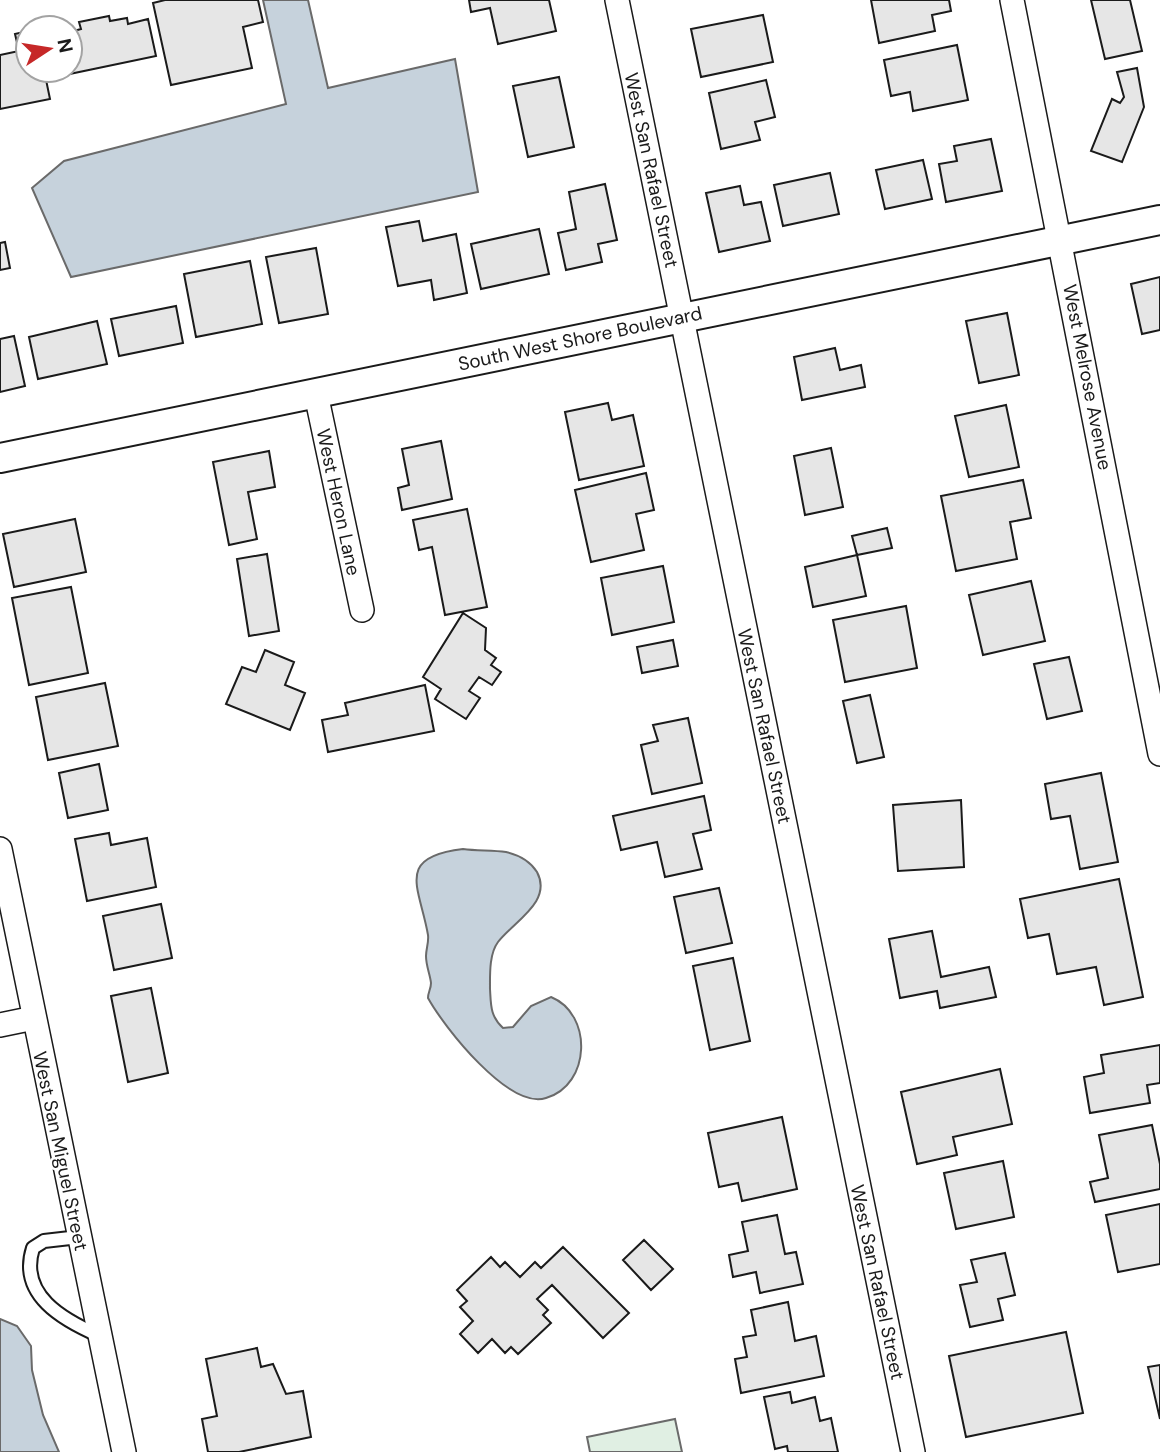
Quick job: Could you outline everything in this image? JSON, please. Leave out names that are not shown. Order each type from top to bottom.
[{"type":"street","name":"West San Rafael Street","points":[[617,0],[913,1452]]},
{"type":"street","name":"West Melrose Avenue","points":[[1012,0],[1062,240],[1160,754]]},
{"type":"street","name":"South West Shore Boulevard","points":[[0,458],[1160,220]]},
{"type":"street","name":"West Heron Lane","points":[[316,394],[362,610]]},
{"type":"street","name":"West San Miguel Street","points":[[0,849],[124,1452]]},
{"type":"street","points":[[0,1025],[34,1018]]},
{"type":"lane","points":[[79,1237],[44,1241],[33,1248],[29,1260],[30,1275],[44,1303],[62,1318],[100,1336]]},
{"type":"green space","points":[[675,1419],[682,1452],[590,1452],[587,1437]]},
{"type":"shaded area","points":[[263,0],[308,0],[328,88],[455,59],[478,192],[71,277],[32,188],[64,161],[286,104]]},
{"type":"shaded area","points":[[463,849],[511,853],[534,868],[541,883],[536,902],[495,947],[490,989],[493,1015],[503,1028],[513,1027],[531,1006],[551,997],[565,1006],[574,1018],[580,1033],[578,1065],[572,1079],[561,1091],[546,1098],[531,1098],[514,1092],[497,1079],[463,1046],[428,998],[431,983],[426,960],[428,935],[417,889],[419,867],[427,859],[441,853]]},
{"type":"shaded area","points":[[0,1319],[17,1326],[31,1346],[32,1370],[43,1415],[59,1452],[0,1452]]},
{"type":"building","points":[[165,0],[258,0],[263,22],[243,27],[252,68],[171,85],[153,3]]},
{"type":"building","points":[[469,0],[549,0],[556,31],[498,44],[490,8],[471,12]]},
{"type":"building","points":[[871,0],[949,0],[951,11],[932,15],[935,31],[879,43]]},
{"type":"building","points":[[1091,0],[1130,0],[1142,51],[1105,59]]},
{"type":"building","points":[[763,15],[773,62],[701,77],[691,29]]},
{"type":"building","points":[[109,16],[110,21],[127,18],[128,24],[148,19],[156,56],[84,71],[84,21]]},
{"type":"building","points":[[957,45],[968,100],[913,111],[910,92],[891,96],[884,60]]},
{"type":"building","points":[[14,52],[14,84],[47,84],[50,99],[0,109],[0,55]]},
{"type":"building","points":[[1137,68],[1144,107],[1122,162],[1091,151],[1112,99],[1120,103],[1124,97],[1117,72]]},
{"type":"building","points":[[559,77],[574,147],[528,157],[513,86]]},
{"type":"building","points":[[766,80],[775,117],[755,122],[760,140],[721,149],[709,93]]},
{"type":"building","points":[[991,139],[1002,191],[946,202],[939,164],[957,161],[954,146]]},
{"type":"building","points":[[923,160],[932,199],[885,209],[876,170]]},
{"type":"building","points":[[830,173],[839,214],[783,226],[774,185]]},
{"type":"building","points":[[605,184],[617,240],[598,244],[602,262],[566,270],[558,233],[576,229],[569,192]]},
{"type":"building","points":[[740,186],[744,205],[761,202],[770,241],[719,252],[706,193]]},
{"type":"building","points":[[419,221],[423,241],[456,234],[467,293],[434,300],[431,280],[398,286],[386,227]]},
{"type":"building","points":[[539,229],[549,274],[481,289],[471,244]]},
{"type":"building","points":[[5,242],[10,268],[0,270],[0,243]]},
{"type":"building","points":[[316,248],[328,314],[279,323],[266,257]]},
{"type":"building","points":[[250,261],[262,324],[196,337],[184,274]]},
{"type":"building","points":[[1160,277],[1160,330],[1142,334],[1131,284]]},
{"type":"building","points":[[176,306],[183,343],[119,356],[111,319]]},
{"type":"building","points":[[1007,313],[1019,375],[979,383],[966,321]]},
{"type":"building","points":[[97,321],[107,364],[38,379],[29,337]]},
{"type":"building","points":[[14,336],[25,386],[0,392],[0,339]]},
{"type":"building","points":[[835,348],[840,370],[861,365],[865,387],[802,400],[794,357]]},
{"type":"building","points":[[608,403],[612,420],[633,415],[644,466],[579,480],[565,412]]},
{"type":"building","points":[[1006,405],[1019,467],[969,477],[955,416]]},
{"type":"building","points":[[441,441],[452,499],[402,510],[398,488],[409,485],[402,449]]},
{"type":"building","points":[[831,448],[843,507],[805,515],[794,456]]},
{"type":"building","points":[[269,451],[275,487],[248,492],[257,539],[229,545],[213,462]]},
{"type":"building","points":[[646,473],[654,510],[636,514],[644,550],[591,562],[575,490]]},
{"type":"building","points":[[1023,480],[1031,518],[1010,522],[1017,559],[956,571],[941,496]]},
{"type":"building","points":[[467,509],[487,607],[445,615],[432,547],[419,550],[413,520]]},
{"type":"building","points":[[75,519],[86,572],[14,587],[3,534]]},
{"type":"building","points":[[887,528],[892,548],[857,555],[852,536]]},
{"type":"building","points":[[267,554],[279,631],[249,636],[237,559]]},
{"type":"building","points":[[857,555],[866,596],[813,607],[805,567]]},
{"type":"building","points":[[663,566],[674,622],[612,635],[601,578]]},
{"type":"building","points":[[1031,581],[1045,641],[983,655],[969,595]]},
{"type":"building","points":[[71,587],[88,673],[29,685],[12,598]]},
{"type":"building","points":[[906,606],[917,668],[845,682],[833,620]]},
{"type":"building","points":[[463,613],[486,628],[485,650],[496,658],[491,665],[501,672],[492,685],[479,677],[469,691],[480,698],[466,719],[435,699],[441,689],[423,677]]},
{"type":"building","points":[[673,640],[678,666],[642,673],[637,647]]},
{"type":"building","points":[[265,650],[294,662],[285,685],[305,693],[290,730],[226,704],[242,667],[256,672]]},
{"type":"building","points":[[1069,657],[1082,711],[1047,719],[1034,664]]},
{"type":"building","points":[[105,683],[118,746],[48,760],[36,697]]},
{"type":"building","points":[[425,685],[434,731],[328,752],[322,720],[348,715],[345,703]]},
{"type":"building","points":[[870,695],[884,757],[857,763],[843,701]]},
{"type":"building","points":[[688,718],[702,783],[652,794],[641,745],[658,741],[653,725]]},
{"type":"building","points":[[99,764],[108,810],[68,818],[59,773]]},
{"type":"building","points":[[1101,773],[1118,862],[1080,869],[1070,816],[1051,819],[1045,784]]},
{"type":"building","points":[[704,796],[711,830],[693,834],[702,869],[665,877],[657,842],[621,850],[613,816]]},
{"type":"building","points":[[961,800],[964,867],[898,871],[893,805]]},
{"type":"building","points":[[109,833],[111,845],[147,838],[156,887],[87,901],[75,839]]},
{"type":"building","points":[[1119,879],[1143,997],[1104,1005],[1096,967],[1057,974],[1049,934],[1028,938],[1020,899]]},
{"type":"building","points":[[719,888],[732,943],[686,953],[674,897]]},
{"type":"building","points":[[161,904],[172,958],[114,970],[103,916]]},
{"type":"building","points":[[932,931],[941,977],[989,967],[996,997],[940,1008],[937,991],[900,998],[889,939]]},
{"type":"building","points":[[733,958],[750,1041],[710,1050],[693,966]]},
{"type":"building","points":[[151,988],[168,1073],[128,1082],[111,996]]},
{"type":"building","points":[[1160,1045],[1160,1083],[1147,1085],[1150,1103],[1090,1113],[1084,1077],[1104,1073],[1101,1055]]},
{"type":"building","points":[[1000,1069],[1012,1124],[953,1137],[957,1155],[917,1164],[901,1092]]},
{"type":"building","points":[[782,1117],[797,1189],[742,1201],[738,1183],[719,1187],[708,1133]]},
{"type":"building","points":[[1152,1125],[1160,1164],[1160,1189],[1095,1202],[1090,1182],[1108,1178],[1099,1135]]},
{"type":"building","points":[[1003,1161],[1014,1217],[956,1229],[944,1173]]},
{"type":"building","points":[[1160,1204],[1160,1264],[1118,1272],[1106,1215]]},
{"type":"building","points":[[777,1215],[785,1254],[796,1252],[803,1284],[760,1293],[756,1272],[733,1277],[729,1255],[748,1251],[742,1222]]},
{"type":"building","points":[[644,1240],[673,1269],[651,1290],[623,1260]]},
{"type":"building","points":[[563,1247],[629,1313],[603,1338],[552,1285],[537,1299],[548,1310],[543,1315],[551,1323],[518,1354],[511,1347],[505,1353],[492,1339],[478,1353],[460,1334],[473,1321],[460,1307],[467,1301],[457,1290],[491,1257],[500,1267],[505,1262],[520,1277],[535,1262],[541,1268]]},
{"type":"building","points":[[1005,1253],[1015,1295],[998,1299],[1003,1320],[970,1327],[960,1285],[977,1282],[971,1260]]},
{"type":"building","points":[[788,1302],[795,1341],[816,1336],[824,1376],[741,1393],[735,1359],[747,1357],[743,1337],[756,1335],[751,1310]]},
{"type":"building","points":[[1066,1332],[1083,1413],[966,1437],[949,1356]]},
{"type":"building","points":[[257,1348],[261,1367],[273,1364],[286,1394],[303,1391],[311,1437],[239,1452],[208,1452],[202,1419],[217,1416],[206,1359]]},
{"type":"building","points":[[1160,1365],[1160,1419],[1148,1367]]},
{"type":"building","points":[[790,1392],[792,1403],[815,1397],[820,1421],[831,1418],[838,1452],[788,1452],[787,1446],[775,1449],[764,1397]]}]
